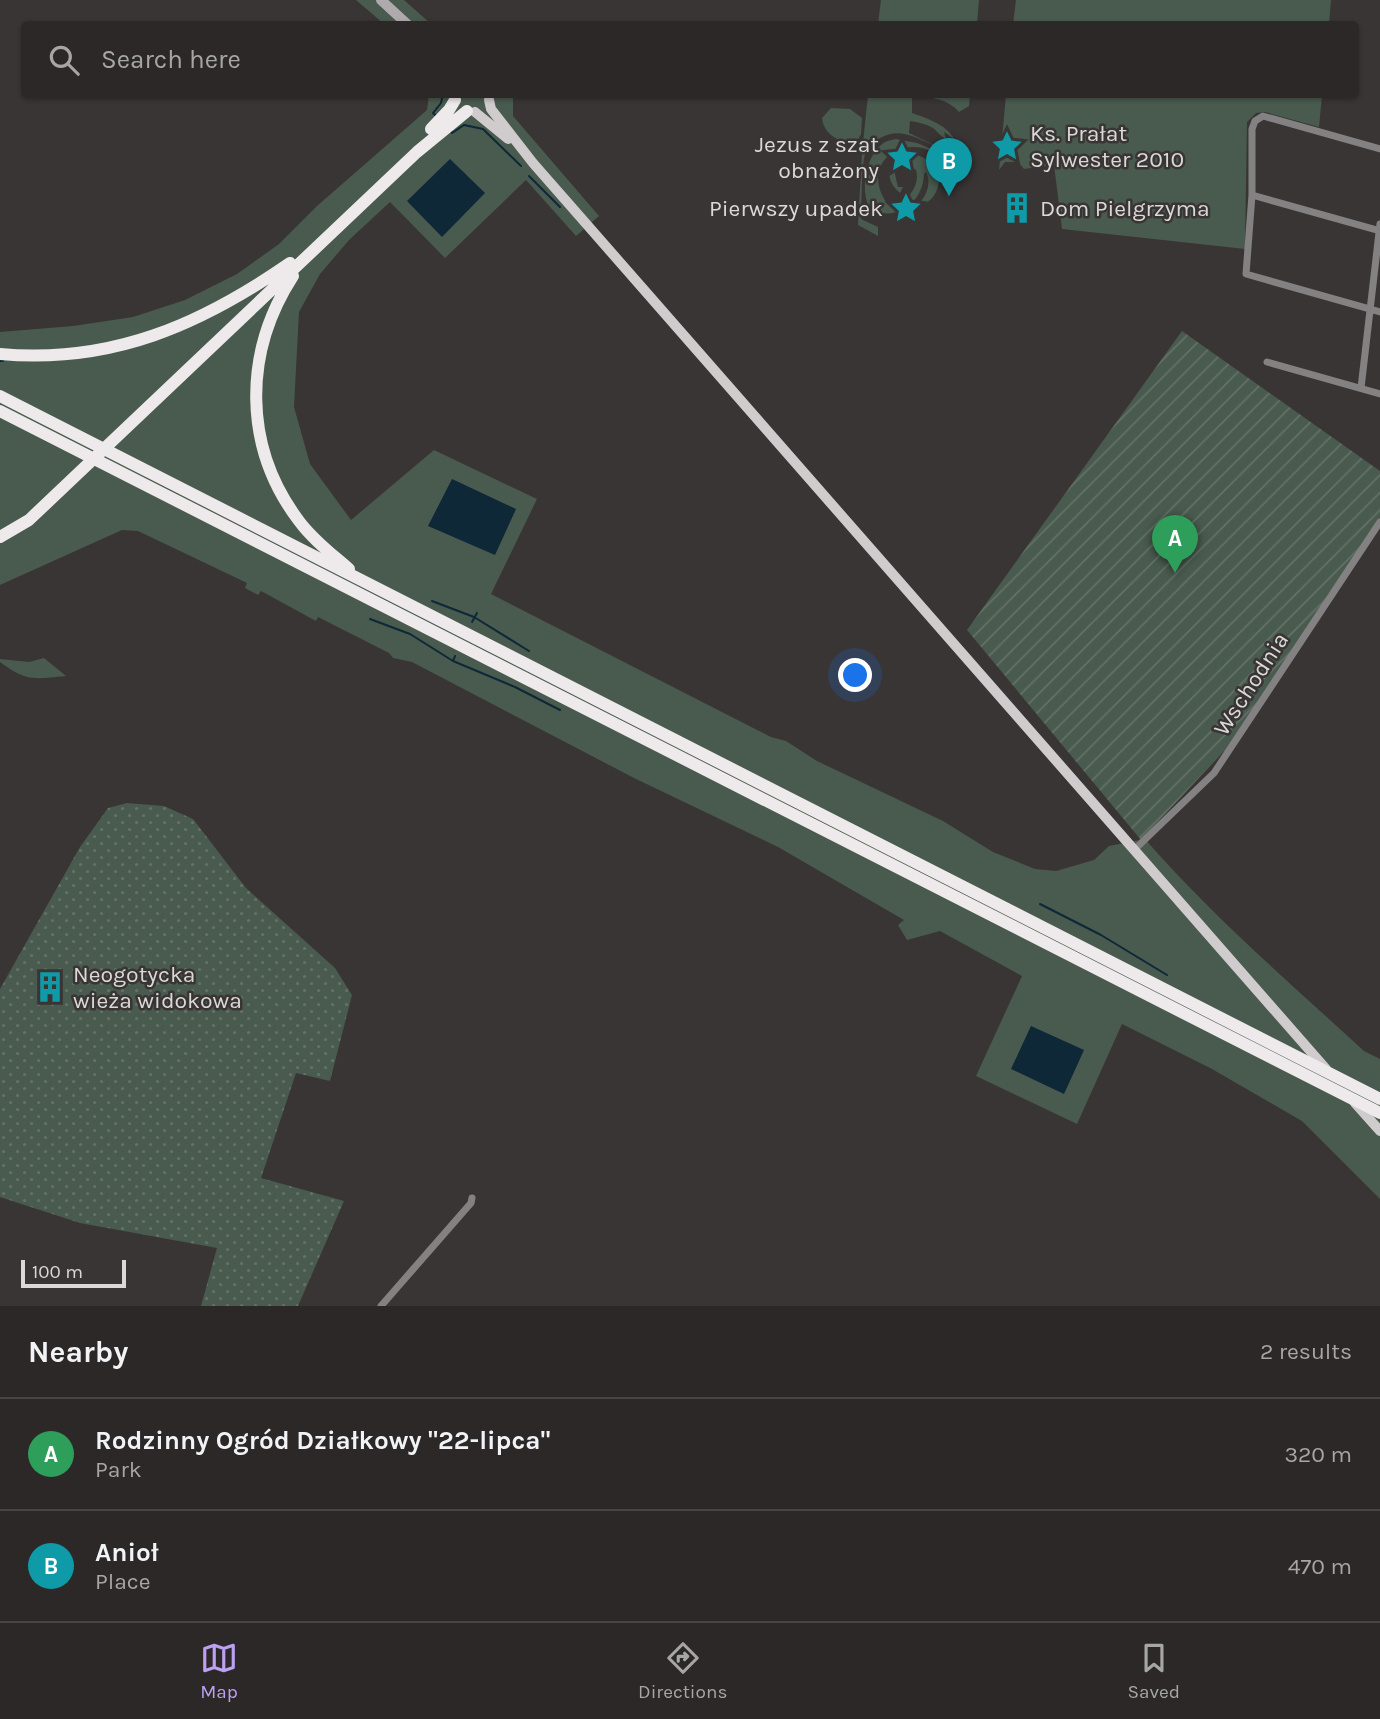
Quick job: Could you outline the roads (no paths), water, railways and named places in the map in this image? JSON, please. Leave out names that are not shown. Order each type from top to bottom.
[{"type":"highway","points":[[0,354],[40,356],[75,353],[143,340],[179,327],[229,303],[297,262],[441,120],[454,98]]},
{"type":"highway","points":[[0,528],[11,524],[71,474],[432,138],[471,112]]},
{"type":"highway","points":[[297,262],[263,337],[256,392],[258,426],[273,476],[298,520],[320,544],[370,586]]},
{"type":"highway","points":[[0,397],[1380,1099]]},
{"type":"highway","points":[[0,411],[1380,1114]]},
{"type":"highway","points":[[0,417],[22,422]]},
{"type":"highway","points":[[0,537],[29,520],[71,474]]},
{"type":"main road","points":[[381,0],[403,21]]},
{"type":"main road","points":[[456,98],[462,109],[471,112],[528,157]]},
{"type":"main road","points":[[471,112],[482,109],[489,98]]},
{"type":"main road","points":[[490,98],[491,109],[528,157],[1380,1131]]},
{"type":"street","points":[[1380,149],[1263,116],[1255,121],[1252,129],[1252,195],[1246,274],[1380,312]]},
{"type":"street","points":[[1252,195],[1380,231]]},
{"type":"street","points":[[1361,388],[1380,224]]},
{"type":"street","points":[[1267,362],[1380,394]]},
{"type":"street","name":"Wschodnia","points":[[1134,850],[1214,773],[1380,523]]},
{"type":"street","points":[[381,1306],[471,1203],[472,1198]]},
{"type":"water","points":[[450,159],[485,193],[442,237],[407,201]]},
{"type":"water","points":[[452,479],[516,509],[495,555],[428,526]]},
{"type":"water","points":[[1031,1026],[1084,1050],[1064,1094],[1011,1069]]},
{"type":"waterway","points":[[435,115],[433,113],[442,98]]},
{"type":"waterway","points":[[451,131],[452,133],[464,125],[483,129],[521,166]]},
{"type":"waterway","points":[[529,176],[560,207]]},
{"type":"waterway","points":[[432,601],[474,617],[529,651]]},
{"type":"waterway","points":[[472,622],[477,613]]},
{"type":"waterway","points":[[370,619],[410,634],[453,661],[455,656]]},
{"type":"waterway","points":[[453,661],[515,687],[560,710]]},
{"type":"waterway","points":[[1040,904],[1101,935],[1167,975]]},
{"type":"place","name":"Ks. Prałat Sylwester 2010","points":[[1007,146]]},
{"type":"place","name":"Jezus z szat obnażony","points":[[902,157]]},
{"type":"place","name":"Anioł","points":[[949,196]]},
{"type":"place","name":"Pierwszy upadek","points":[[906,208]]},
{"type":"place","name":"Dom Pielgrzyma","points":[[1017,208]]},
{"type":"place","name":"Rodzinny Ogród Działkowy \"22-lipca\"","points":[[1175,573]]},
{"type":"place","name":"Neogotycka wieża widokowa","points":[[50,987]]}]
